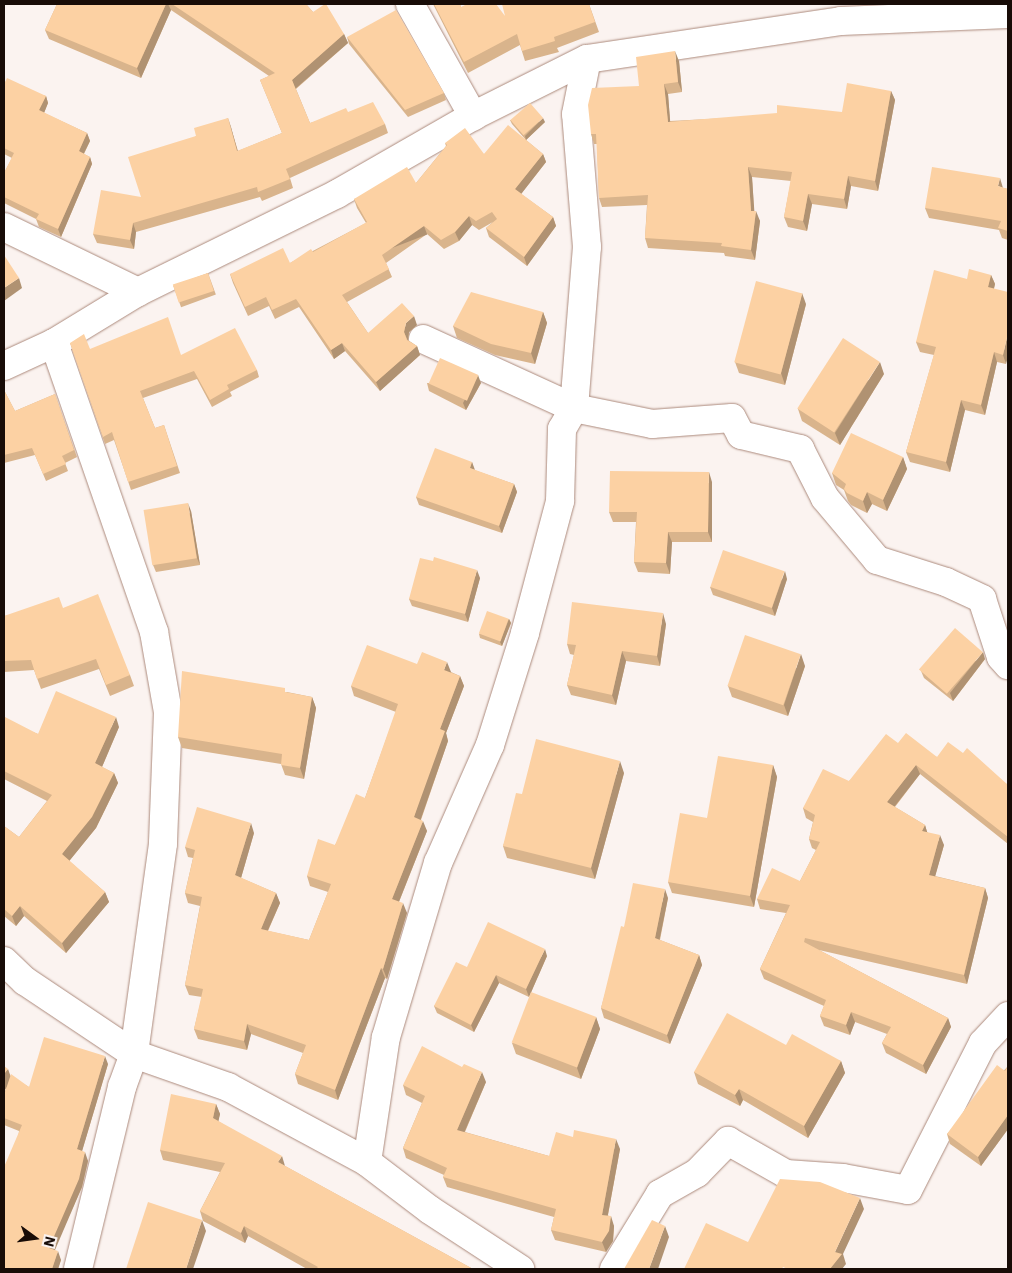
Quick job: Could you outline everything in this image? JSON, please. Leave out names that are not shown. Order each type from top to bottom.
[{"type":"street","points":[[410,4],[473,116]]},
{"type":"street","points":[[4,366],[54,343],[138,292],[337,194],[473,116],[587,59],[841,20],[1008,14]]},
{"type":"street","points":[[367,1162],[386,1037],[438,863],[490,745],[525,632],[560,501],[562,428],[574,408],[587,247],[576,114],[587,59]]},
{"type":"street","points":[[4,227],[138,292]]},
{"type":"street","points":[[423,339],[574,408],[652,424],[732,418],[740,435],[800,448],[825,498],[878,560],[946,582],[982,599],[1001,657],[1008,665]]},
{"type":"street","points":[[54,343],[154,632],[168,712],[163,844],[134,1054],[122,1087],[78,1269]]},
{"type":"street","points":[[4,961],[25,981],[134,1054],[228,1087],[367,1162],[430,1210],[520,1269]]},
{"type":"street","points":[[614,1269],[660,1194],[697,1174],[728,1141],[786,1174],[843,1178],[908,1190],[983,1043],[1008,1016]]},
{"type":"building","points":[[57,4],[166,4],[137,68],[45,30]]},
{"type":"building","points":[[172,4],[306,4],[313,12],[326,4],[344,34],[292,80],[310,123],[346,108],[348,112],[373,102],[385,124],[286,169],[290,179],[258,192],[257,187],[133,223],[130,240],[93,234],[101,190],[141,197],[128,157],[196,136],[194,128],[228,118],[237,151],[282,133],[260,80],[275,73]]},
{"type":"building","points":[[434,4],[460,4],[461,7],[467,4],[496,4],[505,16],[502,4],[589,4],[595,22],[554,37],[555,41],[522,51],[517,34],[464,62]]},
{"type":"building","points":[[396,10],[444,93],[405,110],[347,37]]},
{"type":"building","points":[[675,51],[678,82],[664,84],[668,122],[777,113],[777,105],[842,112],[847,83],[891,91],[875,181],[848,176],[844,199],[808,194],[803,221],[784,217],[792,172],[748,167],[751,211],[756,211],[751,250],[721,246],[722,243],[645,238],[648,195],[599,198],[596,134],[591,134],[588,105],[592,88],[639,86],[636,57]]},
{"type":"building","points":[[7,78],[46,96],[39,110],[87,133],[79,151],[90,157],[58,229],[36,219],[39,214],[4,197],[4,173],[14,153],[4,148],[4,84]]},
{"type":"building","points":[[530,103],[543,118],[523,135],[510,120]]},
{"type":"building","points":[[508,125],[543,154],[515,189],[553,217],[524,257],[486,228],[497,219],[492,212],[476,221],[469,216],[455,232],[441,240],[424,226],[382,255],[389,269],[342,295],[368,333],[402,303],[414,316],[406,323],[404,332],[407,340],[417,346],[376,382],[342,343],[331,350],[296,299],[272,310],[266,297],[245,307],[230,274],[283,248],[290,263],[311,249],[313,252],[367,222],[354,199],[407,167],[416,183],[447,145],[445,143],[465,128],[484,154]]},
{"type":"building","points":[[932,167],[1000,178],[998,186],[1008,189],[1008,231],[998,228],[1001,221],[925,208]]},
{"type":"building","points":[[4,255],[19,278],[4,288]]},
{"type":"building","points":[[969,269],[991,275],[988,287],[1008,292],[1008,333],[1003,355],[994,352],[981,405],[961,400],[946,462],[906,452],[936,347],[916,342],[934,270],[967,279]]},
{"type":"building","points":[[208,273],[214,291],[179,303],[173,284]]},
{"type":"building","points":[[756,281],[802,293],[781,375],[734,362]]},
{"type":"building","points":[[471,292],[543,312],[531,353],[491,344],[453,326]]},
{"type":"building","points":[[168,317],[181,355],[235,328],[257,370],[227,385],[229,389],[210,400],[194,371],[140,391],[155,428],[164,425],[177,466],[128,482],[112,432],[103,437],[70,343],[84,334],[90,349]]},
{"type":"building","points":[[843,338],[880,362],[834,432],[797,408]]},
{"type":"building","points":[[440,358],[478,375],[467,401],[429,384]]},
{"type":"building","points":[[4,390],[15,411],[55,394],[74,450],[62,456],[66,464],[43,474],[32,448],[4,455]]},
{"type":"building","points":[[851,433],[903,457],[883,500],[867,492],[863,501],[847,493],[844,489],[846,484],[832,473]]},
{"type":"building","points":[[435,448],[472,462],[470,468],[514,484],[499,526],[416,497]]},
{"type":"building","points":[[610,471],[709,472],[708,532],[668,532],[666,563],[634,562],[637,512],[609,512]]},
{"type":"building","points":[[188,503],[197,558],[152,565],[144,510]]},
{"type":"building","points":[[723,550],[784,571],[772,608],[710,587]]},
{"type":"building","points":[[434,557],[477,570],[465,614],[409,599],[420,558],[433,561]]},
{"type":"building","points":[[98,594],[130,675],[106,685],[96,659],[37,679],[31,660],[4,661],[4,616],[59,597],[63,608]]},
{"type":"building","points":[[572,602],[663,613],[657,656],[622,651],[612,695],[567,685],[576,645],[567,644]]},
{"type":"building","points":[[487,611],[509,619],[500,641],[479,634]]},
{"type":"building","points":[[955,628],[983,652],[947,694],[919,670]]},
{"type":"building","points":[[745,635],[801,654],[783,705],[727,686]]},
{"type":"building","points":[[367,645],[417,664],[422,652],[447,662],[444,670],[460,676],[440,729],[445,731],[414,817],[423,821],[392,899],[403,903],[383,969],[381,968],[335,1090],[295,1074],[306,1045],[247,1024],[244,1041],[194,1029],[203,989],[185,985],[202,897],[185,893],[195,850],[185,847],[197,807],[251,823],[235,875],[276,893],[261,929],[309,940],[331,884],[307,876],[318,839],[335,845],[356,794],[365,798],[398,704],[351,686]]},
{"type":"building","points":[[182,671],[285,688],[285,692],[312,697],[300,768],[281,765],[282,754],[178,737]]},
{"type":"building","points":[[56,691],[116,717],[95,763],[114,773],[92,817],[62,854],[105,892],[62,943],[20,906],[12,916],[4,909],[4,826],[19,837],[52,795],[4,771],[4,721],[5,717],[38,734]]},
{"type":"building","points":[[906,733],[937,757],[948,742],[963,753],[967,748],[1008,785],[1008,837],[916,765],[887,802],[925,825],[922,831],[940,835],[929,875],[985,888],[964,975],[805,938],[804,942],[948,1018],[923,1065],[882,1043],[891,1027],[851,1012],[846,1025],[820,1016],[826,1000],[760,969],[790,905],[757,899],[772,868],[800,881],[820,842],[809,839],[815,815],[803,808],[823,769],[849,781],[886,734],[898,743]]},
{"type":"building","points":[[536,739],[620,761],[591,868],[503,846],[516,793],[522,794]]},
{"type":"building","points":[[718,756],[773,765],[750,896],[668,882],[680,813],[707,818]]},
{"type":"building","points":[[633,883],[665,889],[655,938],[699,955],[667,1035],[601,1008],[621,926],[624,927]]},
{"type":"building","points":[[488,922],[545,949],[526,989],[496,975],[471,1025],[434,1006],[456,962],[467,967]]},
{"type":"building","points":[[531,992],[596,1017],[577,1067],[512,1042]]},
{"type":"building","points":[[727,1013],[786,1045],[792,1034],[841,1061],[804,1126],[739,1089],[735,1095],[694,1072]]},
{"type":"building","points":[[44,1037],[105,1056],[77,1149],[85,1152],[79,1179],[49,1248],[58,1251],[52,1269],[4,1269],[4,1167],[22,1125],[4,1118],[4,1095],[11,1074],[29,1087]]},
{"type":"building","points":[[422,1046],[462,1067],[464,1064],[482,1072],[457,1130],[549,1156],[556,1132],[573,1137],[574,1130],[616,1139],[602,1215],[611,1216],[609,1231],[602,1242],[551,1230],[556,1209],[443,1177],[447,1168],[403,1148],[425,1096],[403,1085]]},
{"type":"building","points":[[997,1065],[1005,1071],[1008,1066],[1008,1115],[978,1157],[947,1134]]},
{"type":"building","points":[[4,1066],[8,1069],[4,1074]]},
{"type":"building","points":[[171,1094],[216,1104],[213,1118],[282,1156],[278,1162],[473,1269],[316,1269],[318,1267],[244,1226],[241,1233],[200,1211],[225,1163],[160,1150]]},
{"type":"building","points":[[780,1179],[820,1182],[860,1198],[835,1252],[842,1254],[830,1269],[788,1269],[783,1267],[782,1269],[684,1269],[706,1223],[748,1242]]},
{"type":"building","points":[[148,1202],[202,1220],[186,1269],[126,1269]]},
{"type":"building","points":[[652,1220],[665,1226],[649,1269],[624,1269]]}]
